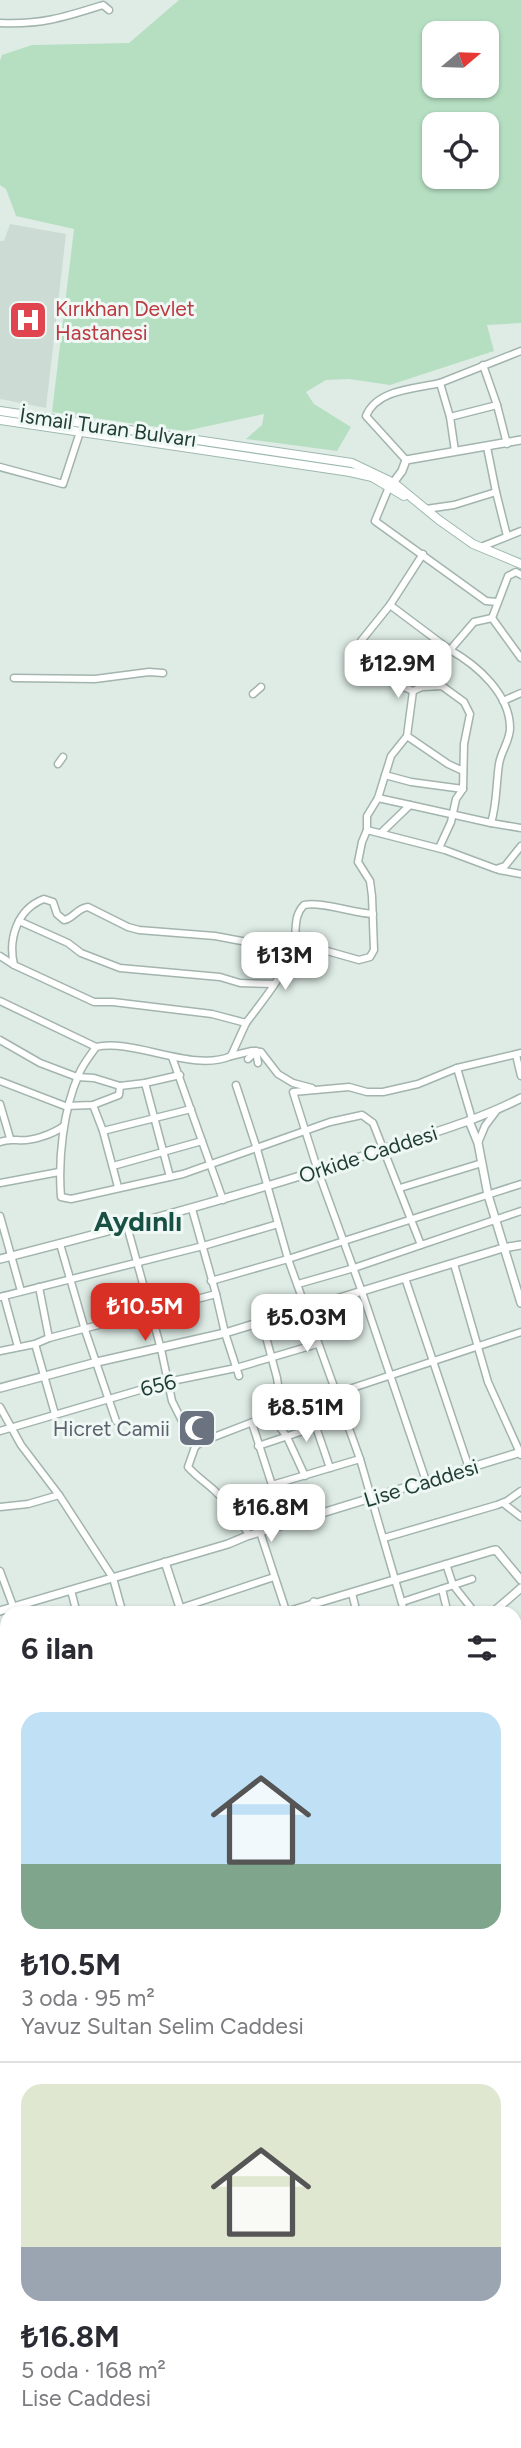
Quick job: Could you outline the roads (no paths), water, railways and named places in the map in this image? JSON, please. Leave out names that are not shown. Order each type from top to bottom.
[{"type":"main road","name":"İsmail Turan Bulvarı","points":[[0,411],[215,447]]},
{"type":"main road","name":"İsmail Turan Bulvarı","points":[[0,420],[215,447]]},
{"type":"main road","points":[[215,447],[372,477],[392,485],[481,547],[521,567]]},
{"type":"main road","points":[[392,485],[471,548],[521,567]]},
{"type":"street","points":[[0,23],[50,22],[103,5],[109,9]]},
{"type":"street","points":[[407,460],[366,416],[374,403],[385,396],[440,383],[521,351]]},
{"type":"street","points":[[483,365],[507,444]]},
{"type":"street","points":[[440,383],[450,417],[455,451]]},
{"type":"street","points":[[450,417],[497,405]]},
{"type":"street","points":[[0,467],[63,484],[80,432]]},
{"type":"street","points":[[497,602],[486,601],[375,521],[407,460],[521,440]]},
{"type":"street","points":[[487,447],[507,536]]},
{"type":"street","points":[[426,509],[454,505],[496,492]]},
{"type":"street","points":[[481,547],[521,531]]},
{"type":"street","points":[[423,554],[390,605],[361,641],[362,653],[378,674],[413,691],[422,687],[442,686],[464,702],[470,714],[464,744],[463,789],[456,799],[453,816],[439,848]]},
{"type":"street","points":[[492,618],[508,576],[516,572],[521,575]]},
{"type":"street","points":[[390,605],[472,664],[496,689],[503,701],[510,726],[509,738],[499,761],[495,811],[491,823]]},
{"type":"street","points":[[492,618],[521,658]]},
{"type":"street","points":[[450,650],[474,622],[492,618]]},
{"type":"street","points":[[513,647],[521,642]]},
{"type":"street","points":[[14,678],[95,679],[149,672],[163,673]]},
{"type":"street","points":[[253,694],[261,687]]},
{"type":"street","points":[[14,965],[11,951],[19,921],[30,906],[44,899],[53,902],[57,914],[64,920],[88,906],[139,930],[317,947],[359,960],[370,957],[374,950],[370,881],[358,862],[367,830],[367,816],[378,798],[391,756],[407,736],[413,691]]},
{"type":"street","points":[[503,701],[521,693]]},
{"type":"street","points":[[407,736],[463,771]]},
{"type":"street","points":[[58,764],[62,757]]},
{"type":"street","points":[[385,775],[411,782],[463,789]]},
{"type":"street","points":[[378,798],[453,816],[521,828]]},
{"type":"street","points":[[381,833],[410,805]]},
{"type":"street","points":[[367,830],[439,848],[496,869],[521,874]]},
{"type":"street","points":[[496,869],[505,866],[521,846]]},
{"type":"street","points":[[230,1056],[246,1023],[274,984],[294,944],[295,921],[304,905],[316,904],[373,914]]},
{"type":"street","points":[[19,921],[68,943],[82,953],[120,968],[220,977],[240,983],[274,984]]},
{"type":"street","points":[[0,956],[94,1002],[212,1014],[246,1023]]},
{"type":"street","points":[[0,1001],[96,1047],[108,1044],[172,1057],[220,1061],[230,1056],[256,1052],[264,1055],[283,1078],[316,1090]]},
{"type":"street","points":[[0,1040],[40,1063],[77,1077],[94,1078],[120,1086],[180,1075]]},
{"type":"street","points":[[96,1047],[77,1077],[64,1126],[59,1172],[61,1197],[71,1199],[170,1177],[304,1131],[362,1115],[373,1123],[421,1245]]},
{"type":"street","points":[[247,1059],[256,1052]]},
{"type":"street","points":[[256,1052],[258,1063]]},
{"type":"street","points":[[426,1481],[354,1268],[304,1131],[293,1092],[349,1087],[367,1092],[383,1092],[418,1084],[457,1068],[518,1054],[521,1076]]},
{"type":"street","points":[[172,1057],[223,1200]]},
{"type":"street","points":[[457,1068],[478,1143],[488,1195],[521,1303]]},
{"type":"street","points":[[0,1081],[65,1106],[93,1105],[118,1095],[120,1086]]},
{"type":"street","points":[[145,1083],[170,1177]]},
{"type":"street","points":[[236,1085],[288,1259],[360,1459],[403,1606]]},
{"type":"street","name":"Orkide Caddesi","points":[[0,1259],[268,1187],[470,1120],[521,1098]]},
{"type":"street","points":[[93,1105],[114,1166],[118,1187]]},
{"type":"street","points":[[0,1106],[10,1138]]},
{"type":"street","points":[[103,1131],[191,1109]]},
{"type":"street","points":[[478,1143],[485,1126],[497,1110]]},
{"type":"street","points":[[0,1142],[10,1138],[19,1141],[56,1133],[64,1126]]},
{"type":"street","points":[[114,1166],[202,1141]]},
{"type":"street","points":[[400,1188],[482,1163]]},
{"type":"street","points":[[0,1183],[59,1172]]},
{"type":"street","points":[[211,1281],[521,1184]]},
{"type":"street","points":[[192,1209],[239,1376]]},
{"type":"street","points":[[298,1284],[354,1268],[521,1211]]},
{"type":"street","points":[[0,1216],[21,1291]]},
{"type":"street","points":[[18,1347],[2,1296],[204,1246],[278,1224]]},
{"type":"street","points":[[127,1226],[161,1349],[172,1401],[195,1447]]},
{"type":"street","points":[[60,1244],[85,1330],[116,1421]]},
{"type":"street","points":[[0,1388],[97,1362],[225,1333],[503,1248],[521,1245]]},
{"type":"street","points":[[454,1264],[488,1382],[520,1453]]},
{"type":"street","points":[[405,1278],[469,1468]]},
{"type":"street","points":[[39,1287],[49,1338]]},
{"type":"street","points":[[0,1351],[35,1344],[216,1294]]},
{"type":"street","points":[[262,1322],[272,1357],[282,1412]]},
{"type":"street","points":[[250,1535],[213,1489],[196,1477],[188,1467],[195,1447],[201,1442],[271,1415],[521,1332]]},
{"type":"street","points":[[35,1344],[55,1414]]},
{"type":"street","name":"656","points":[[0,1431],[167,1382],[236,1368],[317,1344]]},
{"type":"street","points":[[0,1407],[11,1428],[60,1495],[113,1578],[121,1606]]},
{"type":"street","points":[[271,1415],[287,1437],[305,1476]]},
{"type":"street","points":[[258,1446],[345,1417]]},
{"type":"street","points":[[252,1423],[272,1485],[360,1459]]},
{"type":"street","points":[[316,1427],[330,1468]]},
{"type":"street","name":"Lise Caddesi","points":[[25,1606],[520,1453]]},
{"type":"street","points":[[384,1538],[503,1503],[521,1491]]},
{"type":"street","points":[[0,1507],[28,1504],[60,1495]]},
{"type":"street","points":[[503,1503],[521,1517]]},
{"type":"street","points":[[260,1532],[283,1606]]},
{"type":"street","points":[[303,1606],[496,1550],[521,1580]]},
{"type":"street","points":[[164,1562],[180,1606]]},
{"type":"street","points":[[446,1564],[453,1586],[469,1606]]},
{"type":"street","points":[[0,1571],[13,1606]]},
{"type":"street","points":[[196,1606],[274,1577]]},
{"type":"street","points":[[402,1602],[472,1579]]},
{"type":"street","points":[[502,1606],[521,1588]]},
{"type":"street","points":[[442,1589],[446,1606]]},
{"type":"street","points":[[71,1590],[75,1606]]},
{"type":"street","points":[[352,1593],[355,1606]]},
{"type":"street","points":[[314,1602],[315,1606]]},
{"type":"place","name":"Kırıkhan Devlet Hastanesi","points":[[28,320]]},
{"type":"place","name":"Hicret Camii","points":[[197,1428]]},
{"type":"district","name":"Aydınlı","points":[[138,1221]]}]
